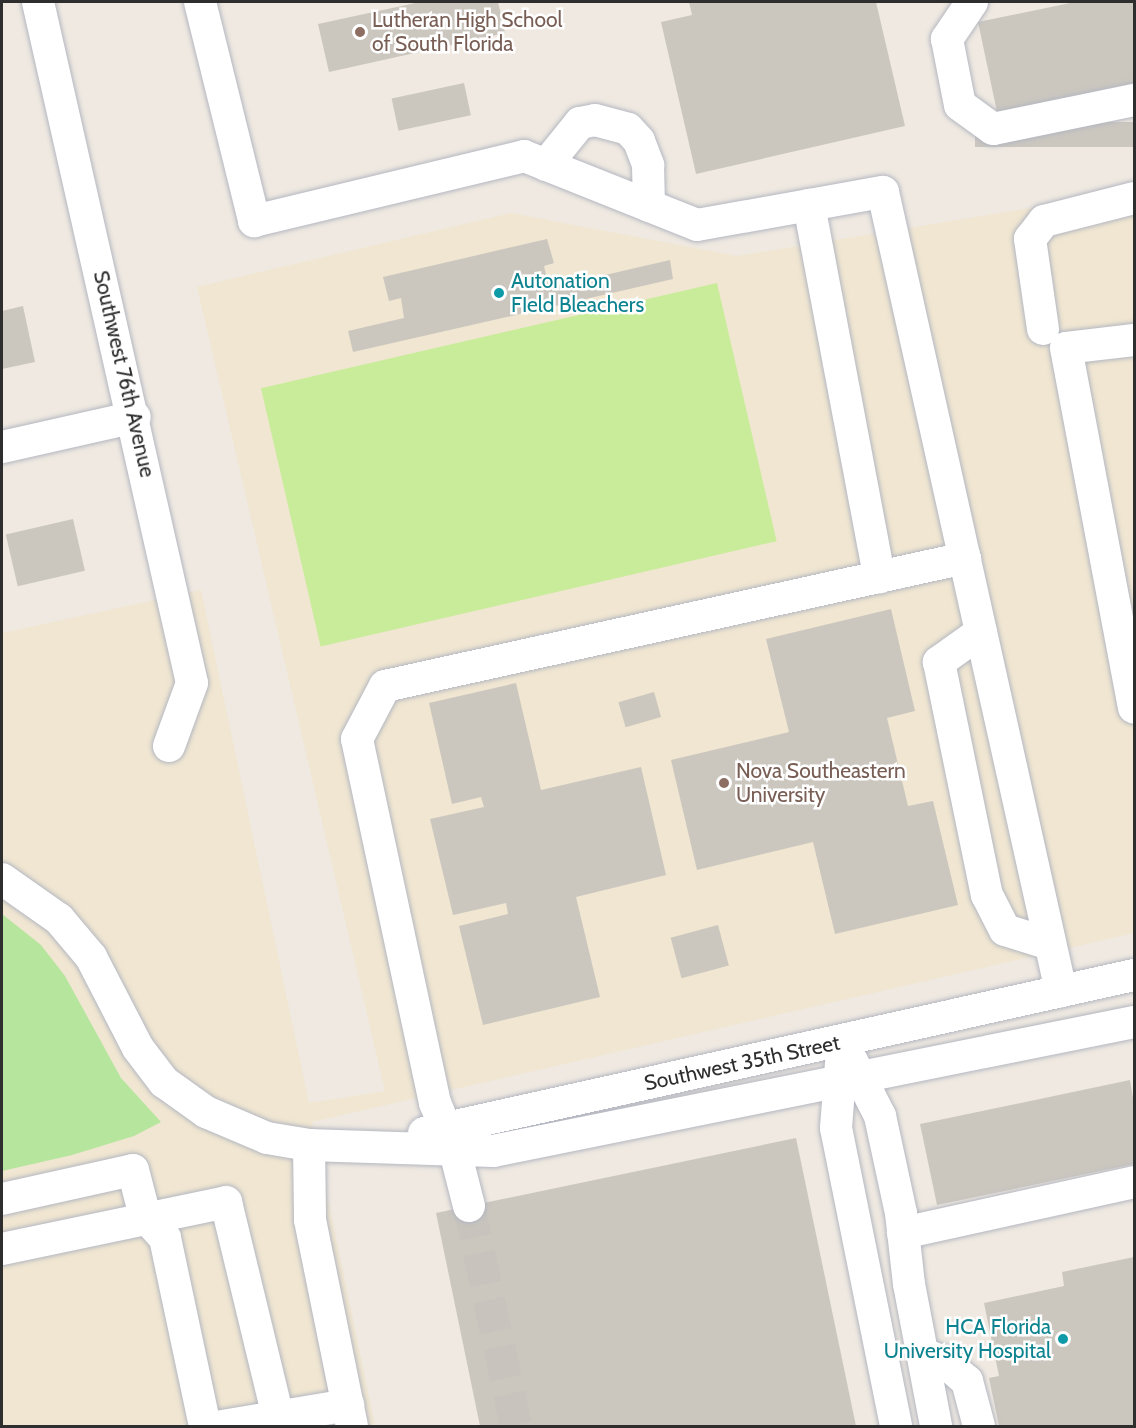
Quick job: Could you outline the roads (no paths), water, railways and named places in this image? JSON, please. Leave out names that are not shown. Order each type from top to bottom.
[{"type":"street","name":"Southwest 76th Avenue","points":[[38,2],[135,417],[192,683],[169,746]]},
{"type":"street","points":[[200,2],[254,221],[524,156],[697,225],[884,192],[1061,991]]},
{"type":"street","points":[[972,2],[947,39],[960,105],[993,129],[1134,100]]},
{"type":"street","points":[[546,165],[580,123],[595,120],[628,129],[639,141],[648,165],[649,206]]},
{"type":"street","points":[[1043,329],[1030,239],[1044,221],[1134,198]]},
{"type":"street","points":[[809,206],[879,577]]},
{"type":"street","points":[[1134,340],[1066,348],[1127,628],[1134,708]]},
{"type":"street","points":[[2,447],[135,417]]},
{"type":"street","points":[[469,1206],[449,1140],[357,739],[385,686],[965,558]]},
{"type":"street","points":[[981,632],[939,662],[987,895],[1005,930],[1050,944]]},
{"type":"street","name":"Southwest 35th Street","points":[[2,879],[59,919],[91,957],[138,1048],[164,1082],[206,1113],[267,1138],[309,1145],[350,1147],[449,1140],[842,1041],[1134,975]]},
{"type":"street","name":"Southwest 35th Street","points":[[449,1140],[493,1151],[1134,1022]]},
{"type":"street","points":[[842,1041],[850,1080],[836,1128],[896,1426]]},
{"type":"street","points":[[850,1080],[880,1116],[903,1233],[936,1426]]},
{"type":"street","points":[[223,1426],[278,1417],[350,1416],[310,1220],[309,1145]]},
{"type":"street","points":[[2,1199],[133,1170],[145,1216],[165,1238],[205,1426]]},
{"type":"street","points":[[903,1233],[1134,1182]]},
{"type":"street","points":[[2,1249],[145,1216],[226,1202],[278,1417]]},
{"type":"street","points":[[923,1354],[952,1367],[967,1381],[979,1426]]},
{"type":"tunnel","points":[[469,1206],[516,1426]]},
{"type":"place","name":"Lutheran High School of South Florida","points":[[360,32]]},
{"type":"place","name":"Autonation FIeld Bleachers","points":[[499,293]]},
{"type":"place","name":"Nova Southeastern University","points":[[724,783]]},
{"type":"place","name":"HCA Florida University Hospital","points":[[1063,1339]]}]
